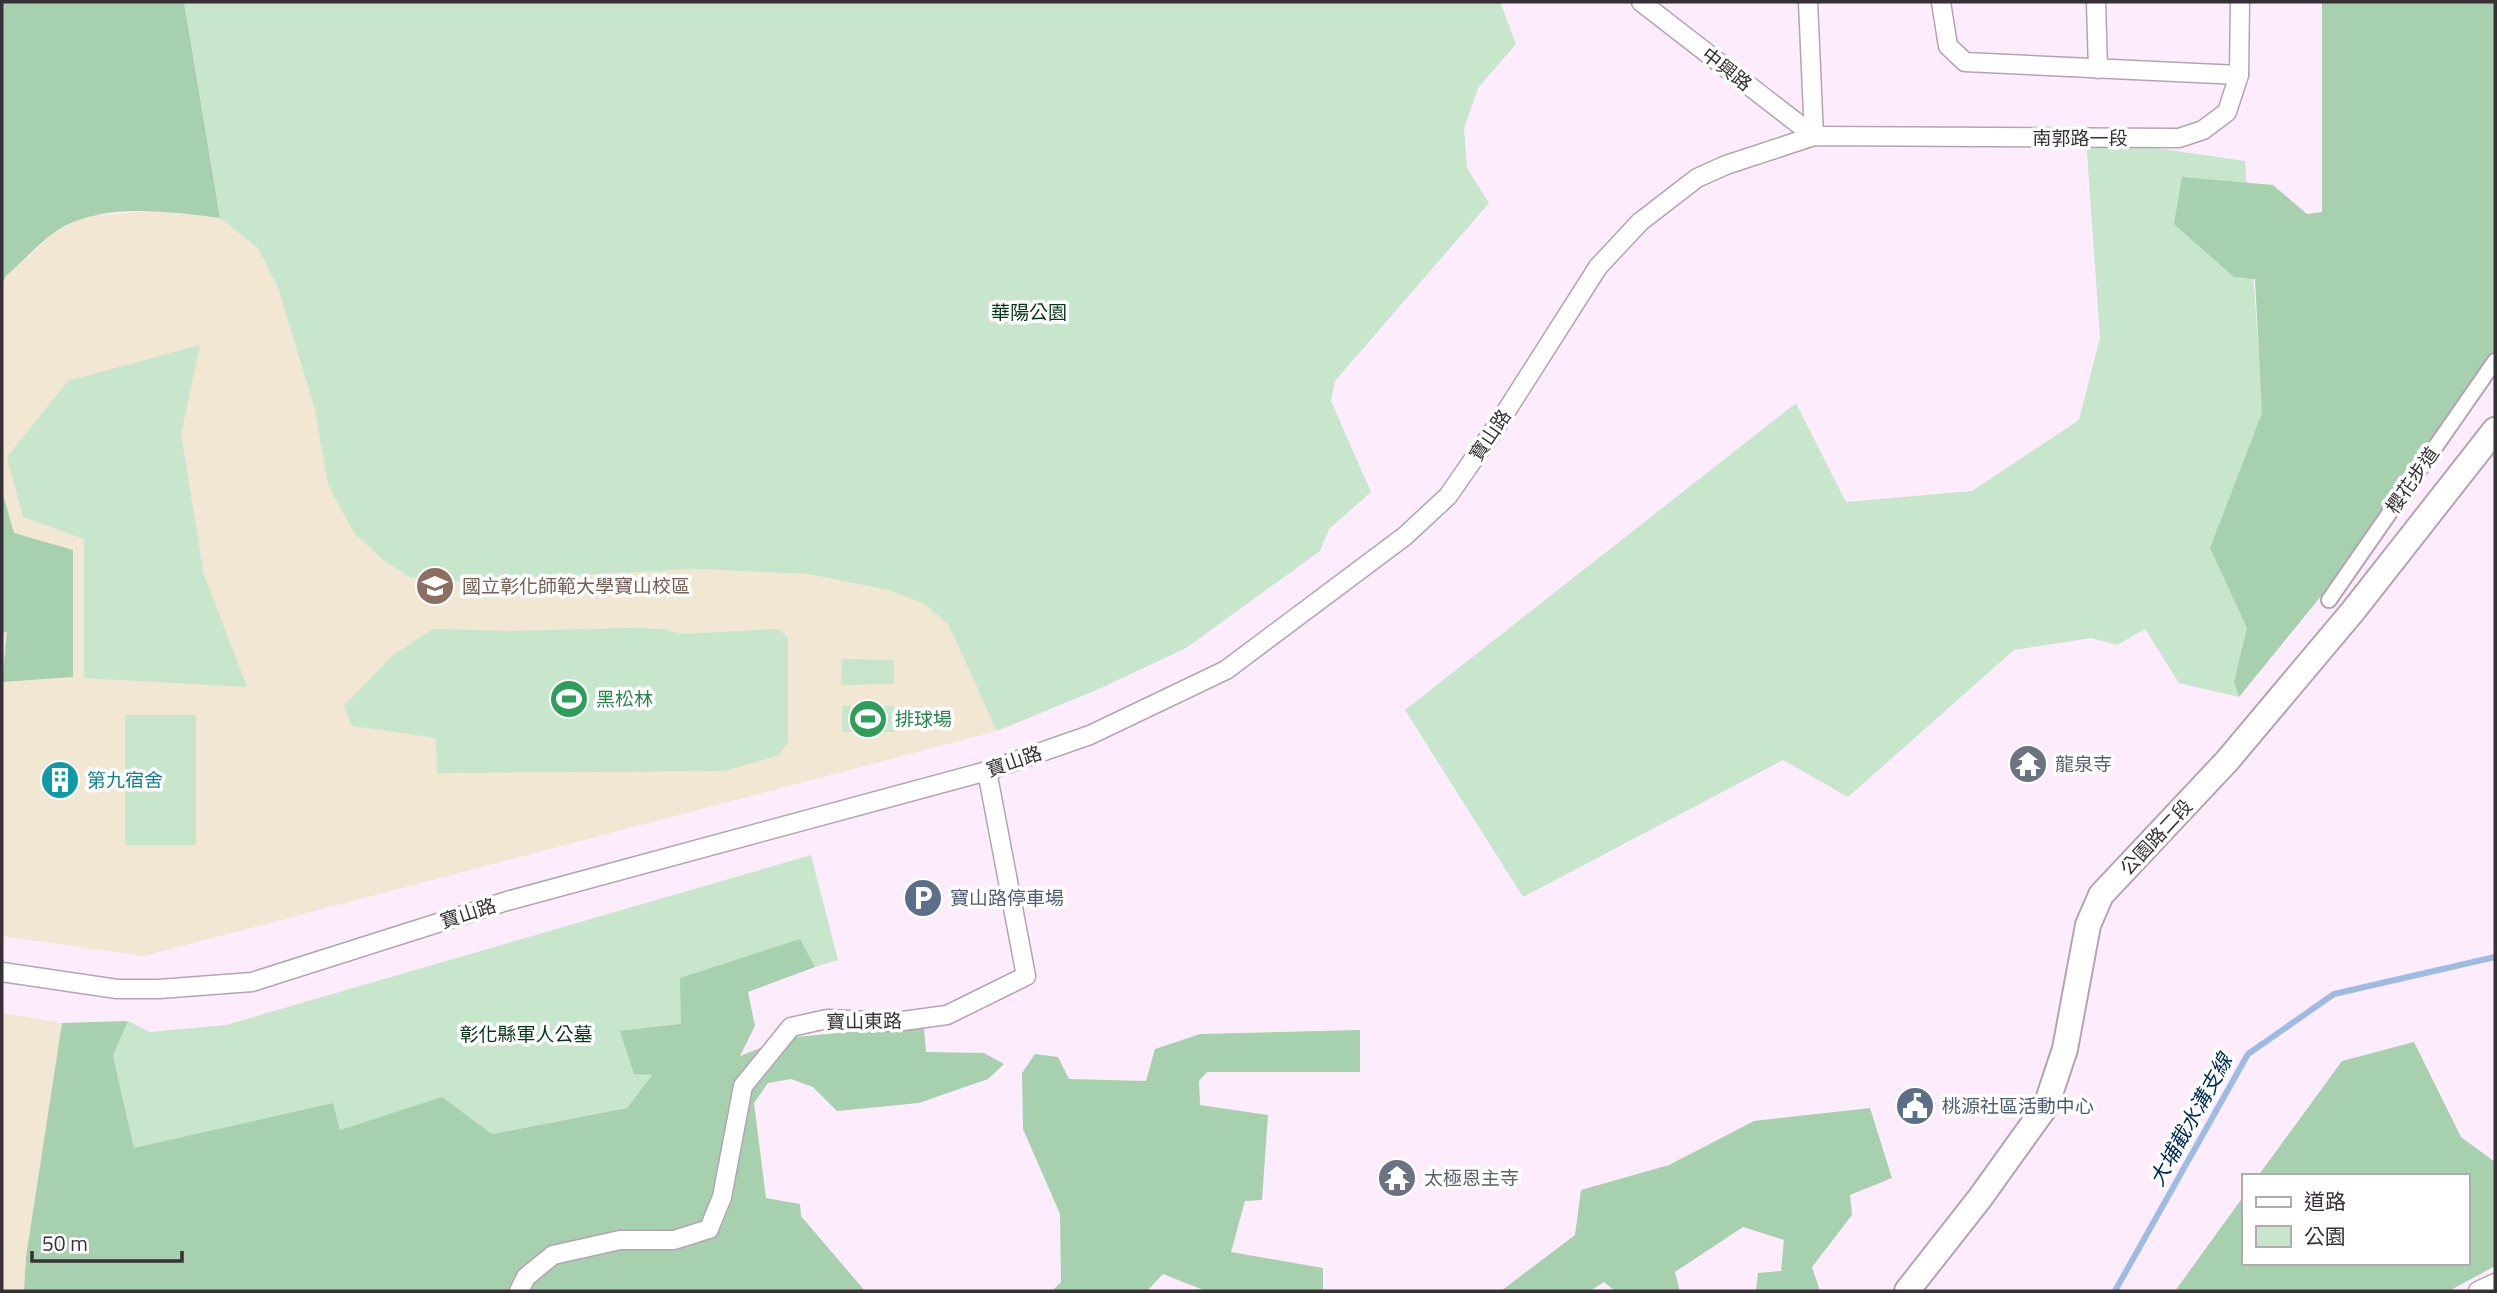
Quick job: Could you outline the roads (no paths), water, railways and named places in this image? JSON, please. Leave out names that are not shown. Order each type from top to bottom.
[{"type":"main road","name":"公園路二段","points":[[1907,1291],[1980,1198],[2046,1106],[2065,1049],[2088,925],[2101,895],[2227,761],[2353,611],[2495,430]]},
{"type":"street","name":"中興路","points":[[1641,2],[1814,136]]},
{"type":"street","points":[[1808,2],[1814,136]]},
{"type":"street","points":[[1941,2],[1948,46],[1965,62],[2239,75]]},
{"type":"street","points":[[2096,2],[2098,69]]},
{"type":"street","name":"南郭路一段","points":[[1814,136],[2179,138],[2203,130],[2227,112],[2239,75],[2240,2]]},
{"type":"street","name":"寶山路","points":[[2,972],[117,989],[159,989],[252,982],[507,901],[987,771],[1090,735],[1176,696],[1226,670],[1405,536],[1448,496],[1498,424],[1598,267],[1640,222],[1697,178],[1726,165],[1814,136]]},
{"type":"street","name":"櫻花步道","points":[[2329,600],[2495,361]]},
{"type":"street","name":"寶山東路","points":[[519,1291],[526,1277],[553,1255],[620,1240],[674,1240],[709,1229],[722,1197],[743,1086],[791,1027],[827,1019],[895,1022],[947,1015],[1026,976],[987,771]]},
{"type":"street","points":[[2478,1291],[2495,1283]]},
{"type":"waterway","name":"大埔截水溝支線","points":[[2115,1291],[2248,1054],[2334,994],[2495,957]]},
{"type":"place","name":"國立彰化師範大學寶山校區","points":[[435,586]]},
{"type":"place","name":"黑松林","points":[[569,699]]},
{"type":"place","name":"排球場","points":[[868,719]]},
{"type":"place","name":"龍泉寺","points":[[2028,764]]},
{"type":"place","name":"第九宿舍","points":[[60,780]]},
{"type":"place","name":"寶山路停車場","points":[[923,898]]},
{"type":"place","name":"桃源社區活動中心","points":[[1915,1106]]},
{"type":"place","name":"太極恩主寺","points":[[1397,1178]]},
{"type":"park label","name":"華陽公園","points":[[1029,312]]},
{"type":"park label","name":"彰化縣軍人公墓","points":[[526,1034]]}]
